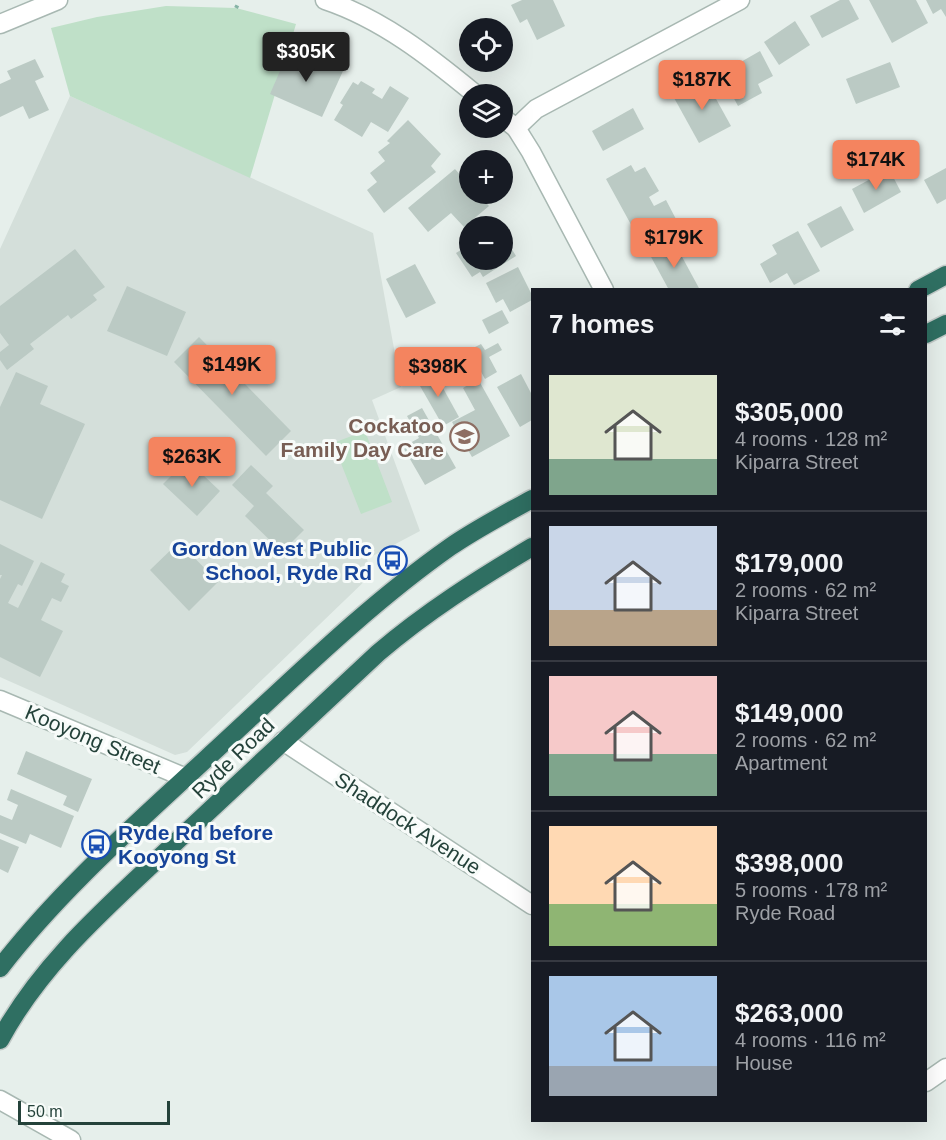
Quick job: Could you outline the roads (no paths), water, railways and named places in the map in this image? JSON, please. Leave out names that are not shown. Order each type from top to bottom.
[{"type":"highway","points":[[922,288],[946,275]]},
{"type":"highway","points":[[927,334],[946,324]]},
{"type":"highway","name":"Ryde Road","points":[[0,968],[50,908],[186,778],[353,624],[395,589],[461,540],[531,500]]},
{"type":"highway","name":"Ryde Road","points":[[0,1040],[14,1014],[31,990],[83,931],[283,741],[378,653],[411,626],[468,585],[531,548]]},
{"type":"street","points":[[0,24],[58,0]]},
{"type":"street","points":[[325,0],[351,4],[430,58],[462,84]]},
{"type":"street","points":[[513,121],[740,0]]},
{"type":"street","points":[[513,128],[531,152],[603,288]]},
{"type":"street","name":"Kooyong Street","points":[[0,700],[186,778]]},
{"type":"street","name":"Shaddock Avenue","points":[[283,741],[531,904]]},
{"type":"street","points":[[927,1081],[946,1068]]},
{"type":"street","points":[[0,1100],[71,1140]]},
{"type":"place","name":"Cockatoo Family Day Care","points":[[465,437]]},
{"type":"place","name":"Gordon West Public School, Ryde Rd","points":[[393,560]]},
{"type":"place","name":"Ryde Rd before Kooyong St","points":[[97,844]]}]
